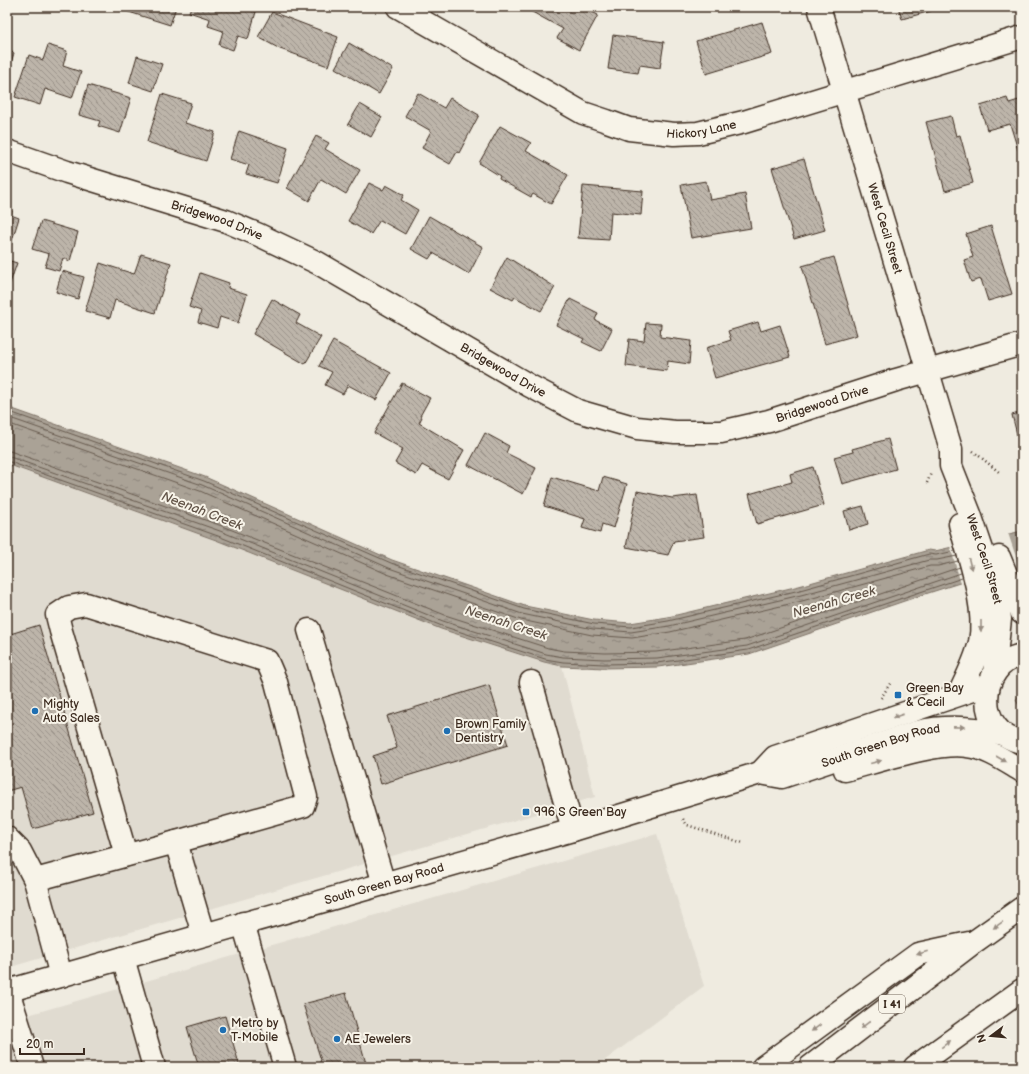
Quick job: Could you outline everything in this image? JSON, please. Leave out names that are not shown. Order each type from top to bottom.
[{"type":"main road","name":"Hickory Lane","points":[[398,7],[584,113],[629,128],[674,134],[698,133],[844,92],[1022,37]]},
{"type":"main road","name":"West Cecil Street","points":[[819,7],[928,372],[951,457],[951,491],[977,536],[992,583],[1000,619],[991,679],[986,698],[988,711],[993,724],[1016,744]]},
{"type":"main road","name":"Bridgewood Drive","points":[[7,151],[67,172],[226,221],[259,235],[318,263],[523,382],[578,411],[636,428],[675,432],[721,432],[768,421],[1022,344]]},
{"type":"main road","points":[[959,694],[972,667],[980,642],[981,614],[992,583],[977,536]]},
{"type":"main road","name":"West Cecil Street","points":[[992,583],[1022,613]]},
{"type":"main road","points":[[36,880],[303,806],[306,797],[276,682],[267,661],[86,604],[69,608],[58,615],[61,632],[126,855]]},
{"type":"main road","points":[[310,630],[384,884]]},
{"type":"main road","points":[[991,679],[1004,663],[1022,655]]},
{"type":"main road","name":"South Green Bay Road","points":[[760,773],[775,757],[959,694],[991,679]]},
{"type":"main road","points":[[531,682],[573,830]]},
{"type":"main road","name":"South Green Bay Road","points":[[7,991],[573,830],[760,773],[782,777],[903,736],[933,728],[964,727],[1016,744]]},
{"type":"main road","points":[[782,777],[825,776],[941,746],[956,745],[967,745],[988,752],[1022,771]]},
{"type":"main road","points":[[7,838],[20,851],[36,880],[61,976]]},
{"type":"main road","points":[[176,842],[203,934]]},
{"type":"main road","name":"I 41","points":[[810,1067],[974,942],[1022,908]]},
{"type":"main road","points":[[243,923],[285,1067]]},
{"type":"main road","points":[[763,1067],[918,954],[974,942]]},
{"type":"main road","points":[[123,958],[154,1067]]},
{"type":"main road","points":[[915,1067],[1022,990]]},
{"type":"main road","points":[[7,991],[32,1067]]},
{"type":"path","points":[[669,801],[687,825],[743,843]]},
{"type":"shaded area","points":[[7,464],[216,540],[497,647],[544,662],[562,666],[595,797],[7,968]]},
{"type":"shaded area","points":[[1022,689],[1022,711],[1016,700]]},
{"type":"shaded area","points":[[657,834],[704,986],[596,1067],[7,1067],[7,1021]]},
{"type":"water","name":"Neenah Creek","points":[[7,407],[205,477],[392,560],[525,606],[594,620],[630,623],[668,617],[799,586],[929,550],[935,551],[1022,531],[1022,563],[919,596],[749,654],[658,667],[604,668],[562,666],[544,662],[441,629],[216,540],[7,464]]},
{"type":"pier","points":[[1008,533],[1019,566],[961,584],[950,546]]},
{"type":"building","points":[[113,7],[176,7],[170,25]]},
{"type":"building","points":[[191,7],[240,7],[256,12],[248,39],[238,36],[233,50],[219,45],[223,31],[208,26],[210,19],[189,12]]},
{"type":"building","points":[[582,7],[598,15],[579,50],[557,38],[563,29],[525,8]]},
{"type":"building","points":[[898,7],[930,7],[931,11],[902,19]]},
{"type":"building","points":[[272,12],[338,37],[328,66],[280,49],[258,37]]},
{"type":"building","points":[[762,22],[772,54],[706,74],[696,41]]},
{"type":"building","points":[[613,35],[664,42],[660,68],[640,65],[638,73],[608,69]]},
{"type":"building","points":[[349,43],[393,69],[379,94],[335,68]]},
{"type":"building","points":[[48,45],[67,51],[63,66],[81,72],[72,98],[45,89],[40,105],[15,97],[29,55],[43,60]]},
{"type":"building","points":[[7,50],[14,53],[7,75]]},
{"type":"building","points":[[137,56],[162,64],[153,91],[129,83]]},
{"type":"building","points":[[88,85],[131,98],[120,133],[98,126],[100,121],[79,115]]},
{"type":"building","points":[[418,93],[444,108],[450,98],[479,115],[459,153],[457,152],[450,164],[422,148],[431,131],[405,116]]},
{"type":"building","points":[[162,94],[191,103],[185,123],[215,132],[206,161],[147,142]]},
{"type":"building","points":[[1007,98],[1009,103],[1022,99],[1022,149],[1018,150],[1010,124],[987,130],[980,106]]},
{"type":"building","points":[[360,104],[382,117],[371,137],[348,124]]},
{"type":"building","points":[[951,116],[956,136],[960,135],[973,183],[945,191],[926,122]]},
{"type":"building","points":[[500,126],[531,143],[526,151],[568,175],[551,204],[533,194],[531,197],[499,179],[500,176],[479,163]]},
{"type":"building","points":[[239,131],[288,148],[277,183],[246,174],[249,165],[230,159]]},
{"type":"building","points":[[316,136],[329,143],[325,149],[360,170],[346,194],[321,179],[309,201],[287,188]]},
{"type":"building","points":[[804,159],[825,230],[794,239],[772,168]]},
{"type":"building","points":[[706,181],[710,200],[745,194],[751,228],[691,238],[681,185]]},
{"type":"building","points":[[369,183],[383,190],[386,185],[404,195],[401,200],[418,210],[405,234],[380,220],[371,234],[348,221]]},
{"type":"building","points":[[583,186],[643,191],[641,215],[611,212],[609,240],[578,238]]},
{"type":"building","points":[[7,209],[12,211],[11,215],[19,218],[9,250],[7,249]]},
{"type":"building","points":[[429,216],[483,247],[469,274],[433,253],[429,259],[411,249]]},
{"type":"building","points":[[41,221],[78,232],[70,261],[63,258],[59,271],[45,267],[49,254],[32,249]]},
{"type":"building","points":[[991,226],[1012,294],[988,301],[981,279],[971,282],[964,260],[973,257],[966,234]]},
{"type":"building","points":[[141,254],[171,263],[155,313],[115,300],[110,318],[85,311],[100,263],[134,274]]},
{"type":"building","points":[[507,257],[555,287],[541,311],[515,297],[513,300],[490,288]]},
{"type":"building","points":[[834,257],[857,335],[825,344],[802,266]]},
{"type":"building","points":[[7,260],[17,263],[9,286],[7,285]]},
{"type":"building","points":[[62,271],[84,277],[78,299],[56,292]]},
{"type":"building","points":[[200,273],[229,283],[228,288],[247,294],[238,323],[220,317],[217,328],[198,322],[201,311],[189,307]]},
{"type":"building","points":[[272,299],[300,315],[296,323],[321,337],[305,364],[253,334]]},
{"type":"building","points":[[570,299],[598,313],[595,320],[612,329],[601,351],[582,342],[584,339],[556,325]]},
{"type":"building","points":[[758,322],[761,331],[780,325],[790,357],[715,378],[706,348],[731,340],[728,331]]},
{"type":"building","points":[[646,323],[661,324],[660,337],[691,341],[689,364],[668,361],[667,371],[626,366],[629,339],[644,341]]},
{"type":"building","points":[[333,341],[391,373],[376,400],[348,385],[343,394],[325,385],[332,372],[319,366]]},
{"type":"building","points":[[402,383],[430,398],[420,416],[422,417],[419,423],[464,450],[448,479],[422,465],[416,475],[395,463],[403,449],[374,433]]},
{"type":"building","points":[[1022,412],[1022,441],[1019,442],[1012,415]]},
{"type":"building","points":[[485,433],[509,446],[506,453],[536,468],[523,494],[468,465]]},
{"type":"building","points":[[888,439],[896,469],[842,484],[834,457],[853,452],[852,449]]},
{"type":"building","points":[[813,467],[824,505],[757,524],[749,494],[792,482],[790,474]]},
{"type":"building","points":[[552,477],[599,491],[603,477],[627,484],[614,528],[602,524],[600,533],[582,528],[585,519],[544,506]]},
{"type":"building","points":[[637,491],[672,498],[697,495],[704,537],[674,541],[668,555],[626,547]]},
{"type":"building","points":[[863,506],[868,524],[849,530],[844,511]]},
{"type":"building","name":"Mighty Auto Sales","points":[[39,625],[93,812],[33,829],[21,787],[7,791],[7,635]]},
{"type":"building","name":"Brown Family Dentistry","points":[[489,685],[508,745],[381,784],[373,756],[397,748],[387,716]]},
{"type":"building","name":"AE Jewelers","points":[[346,993],[367,1067],[321,1067],[321,1060],[303,1004]]},
{"type":"building","points":[[225,1016],[240,1067],[199,1067],[187,1027]]},
{"type":"place","name":"Green Bay & Cecil","points":[[898,695]]},
{"type":"place","name":"Mighty Auto Sales","points":[[35,711]]},
{"type":"place","name":"Brown Family Dentistry","points":[[447,731]]},
{"type":"place","name":"996 S Green Bay","points":[[526,812]]},
{"type":"place","name":"Metro by T-Mobile","points":[[223,1030]]},
{"type":"place","name":"AE Jewelers","points":[[337,1039]]}]
